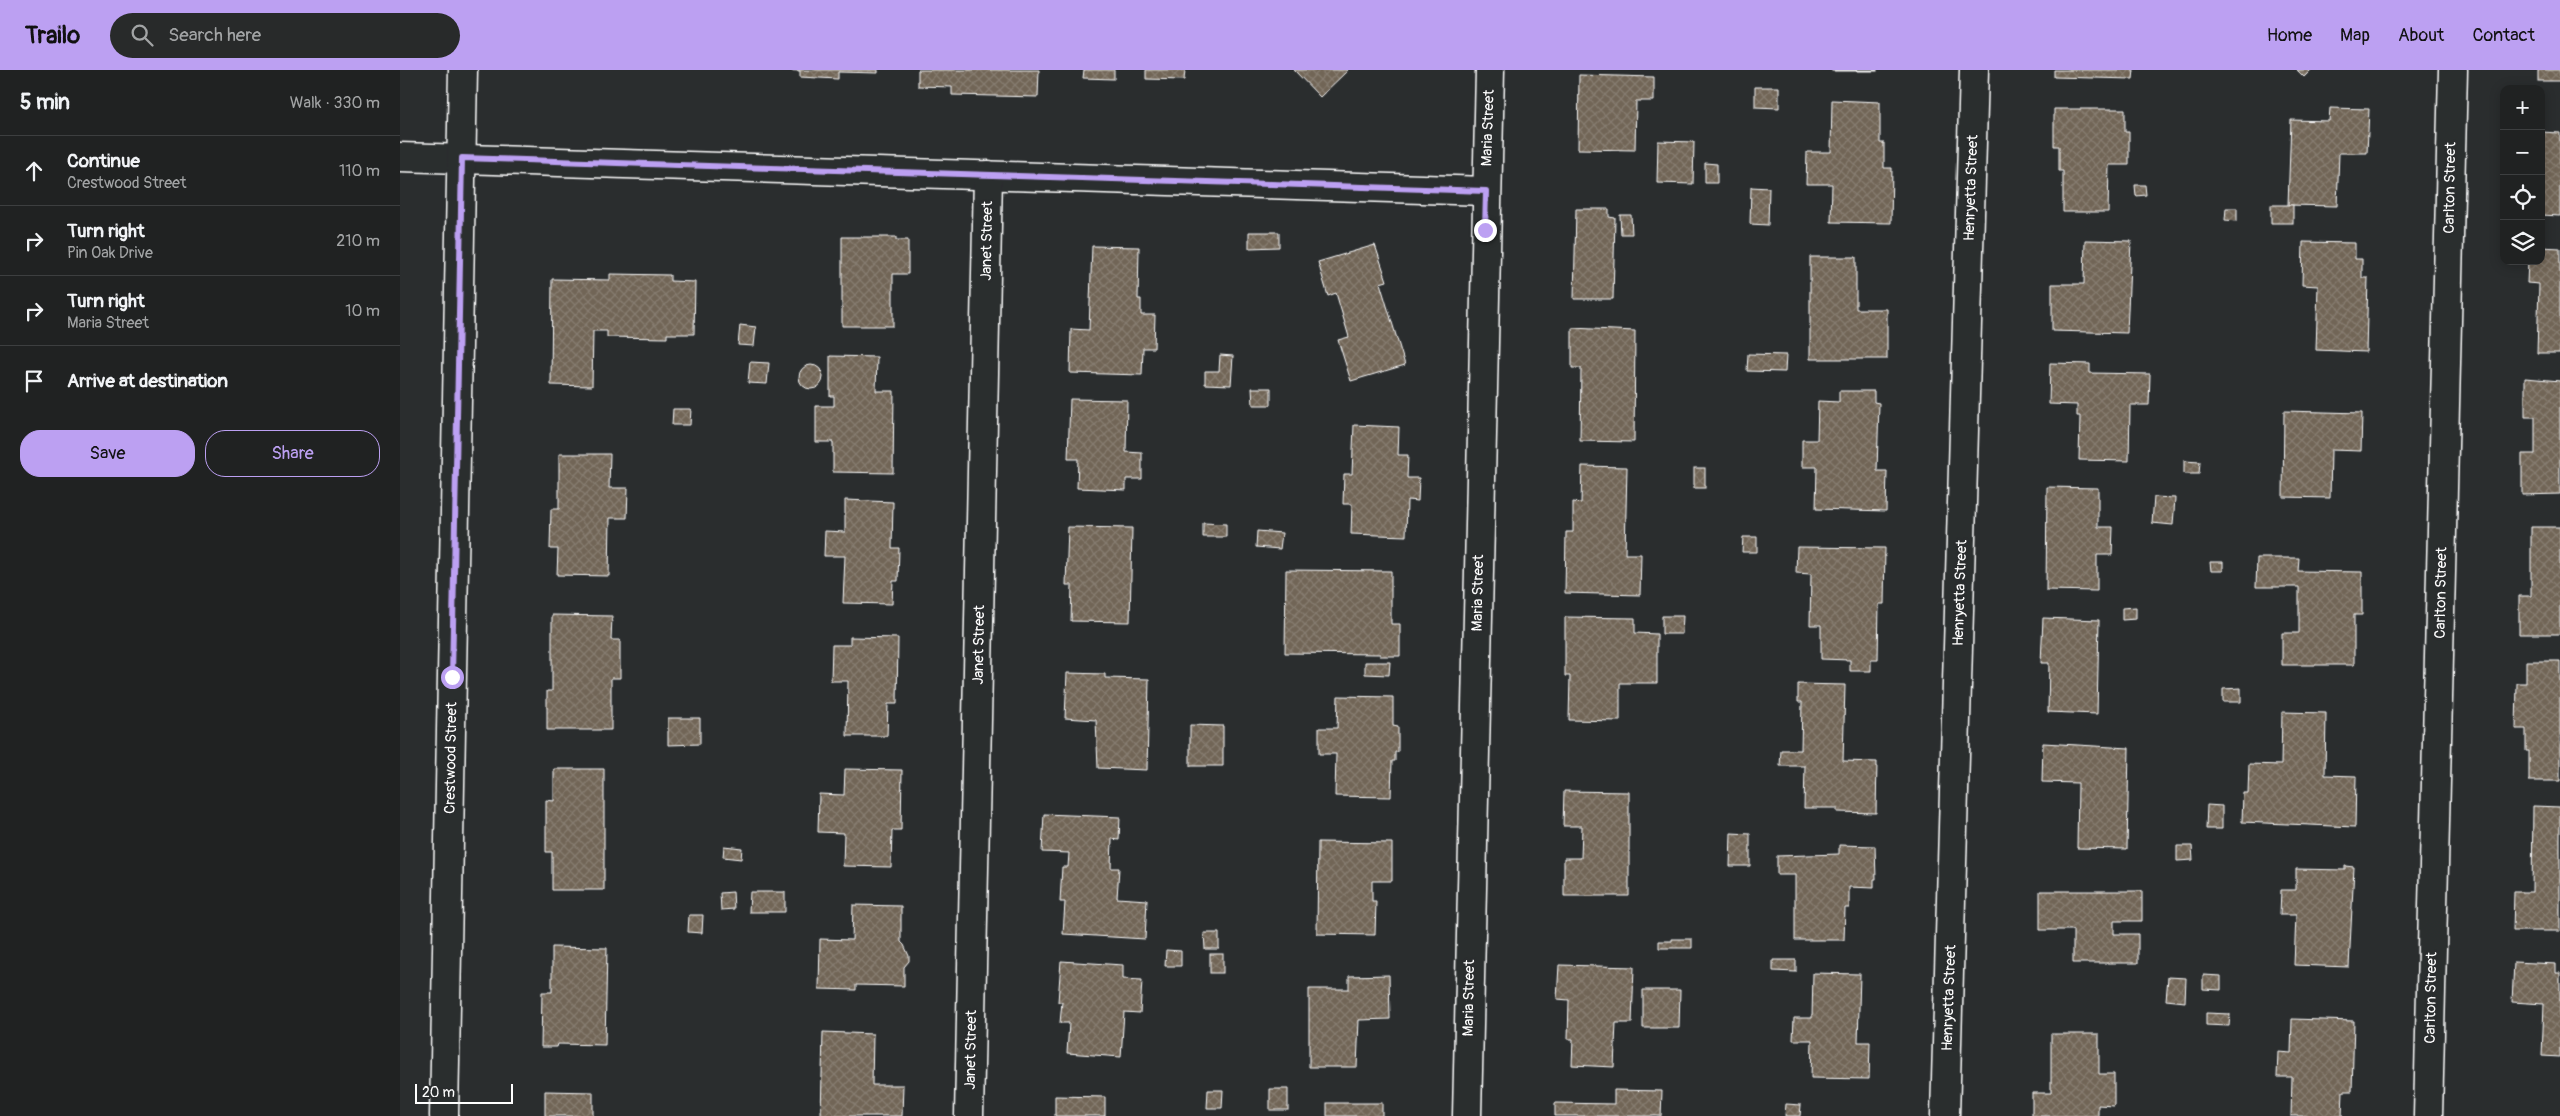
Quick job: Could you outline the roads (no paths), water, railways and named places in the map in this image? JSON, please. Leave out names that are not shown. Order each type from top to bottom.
[{"type":"street","name":"Crestwood Street","points":[[444,1116],[463,70]]},
{"type":"street","name":"Maria Street","points":[[1467,1116],[1490,70]]},
{"type":"street","name":"Henryetta Street","points":[[1945,1116],[1974,70]]},
{"type":"street","name":"Carlton Street","points":[[2428,1116],[2453,70]]},
{"type":"street","points":[[400,157],[1486,191]]},
{"type":"street","name":"Janet Street","points":[[970,1116],[988,175]]}]
